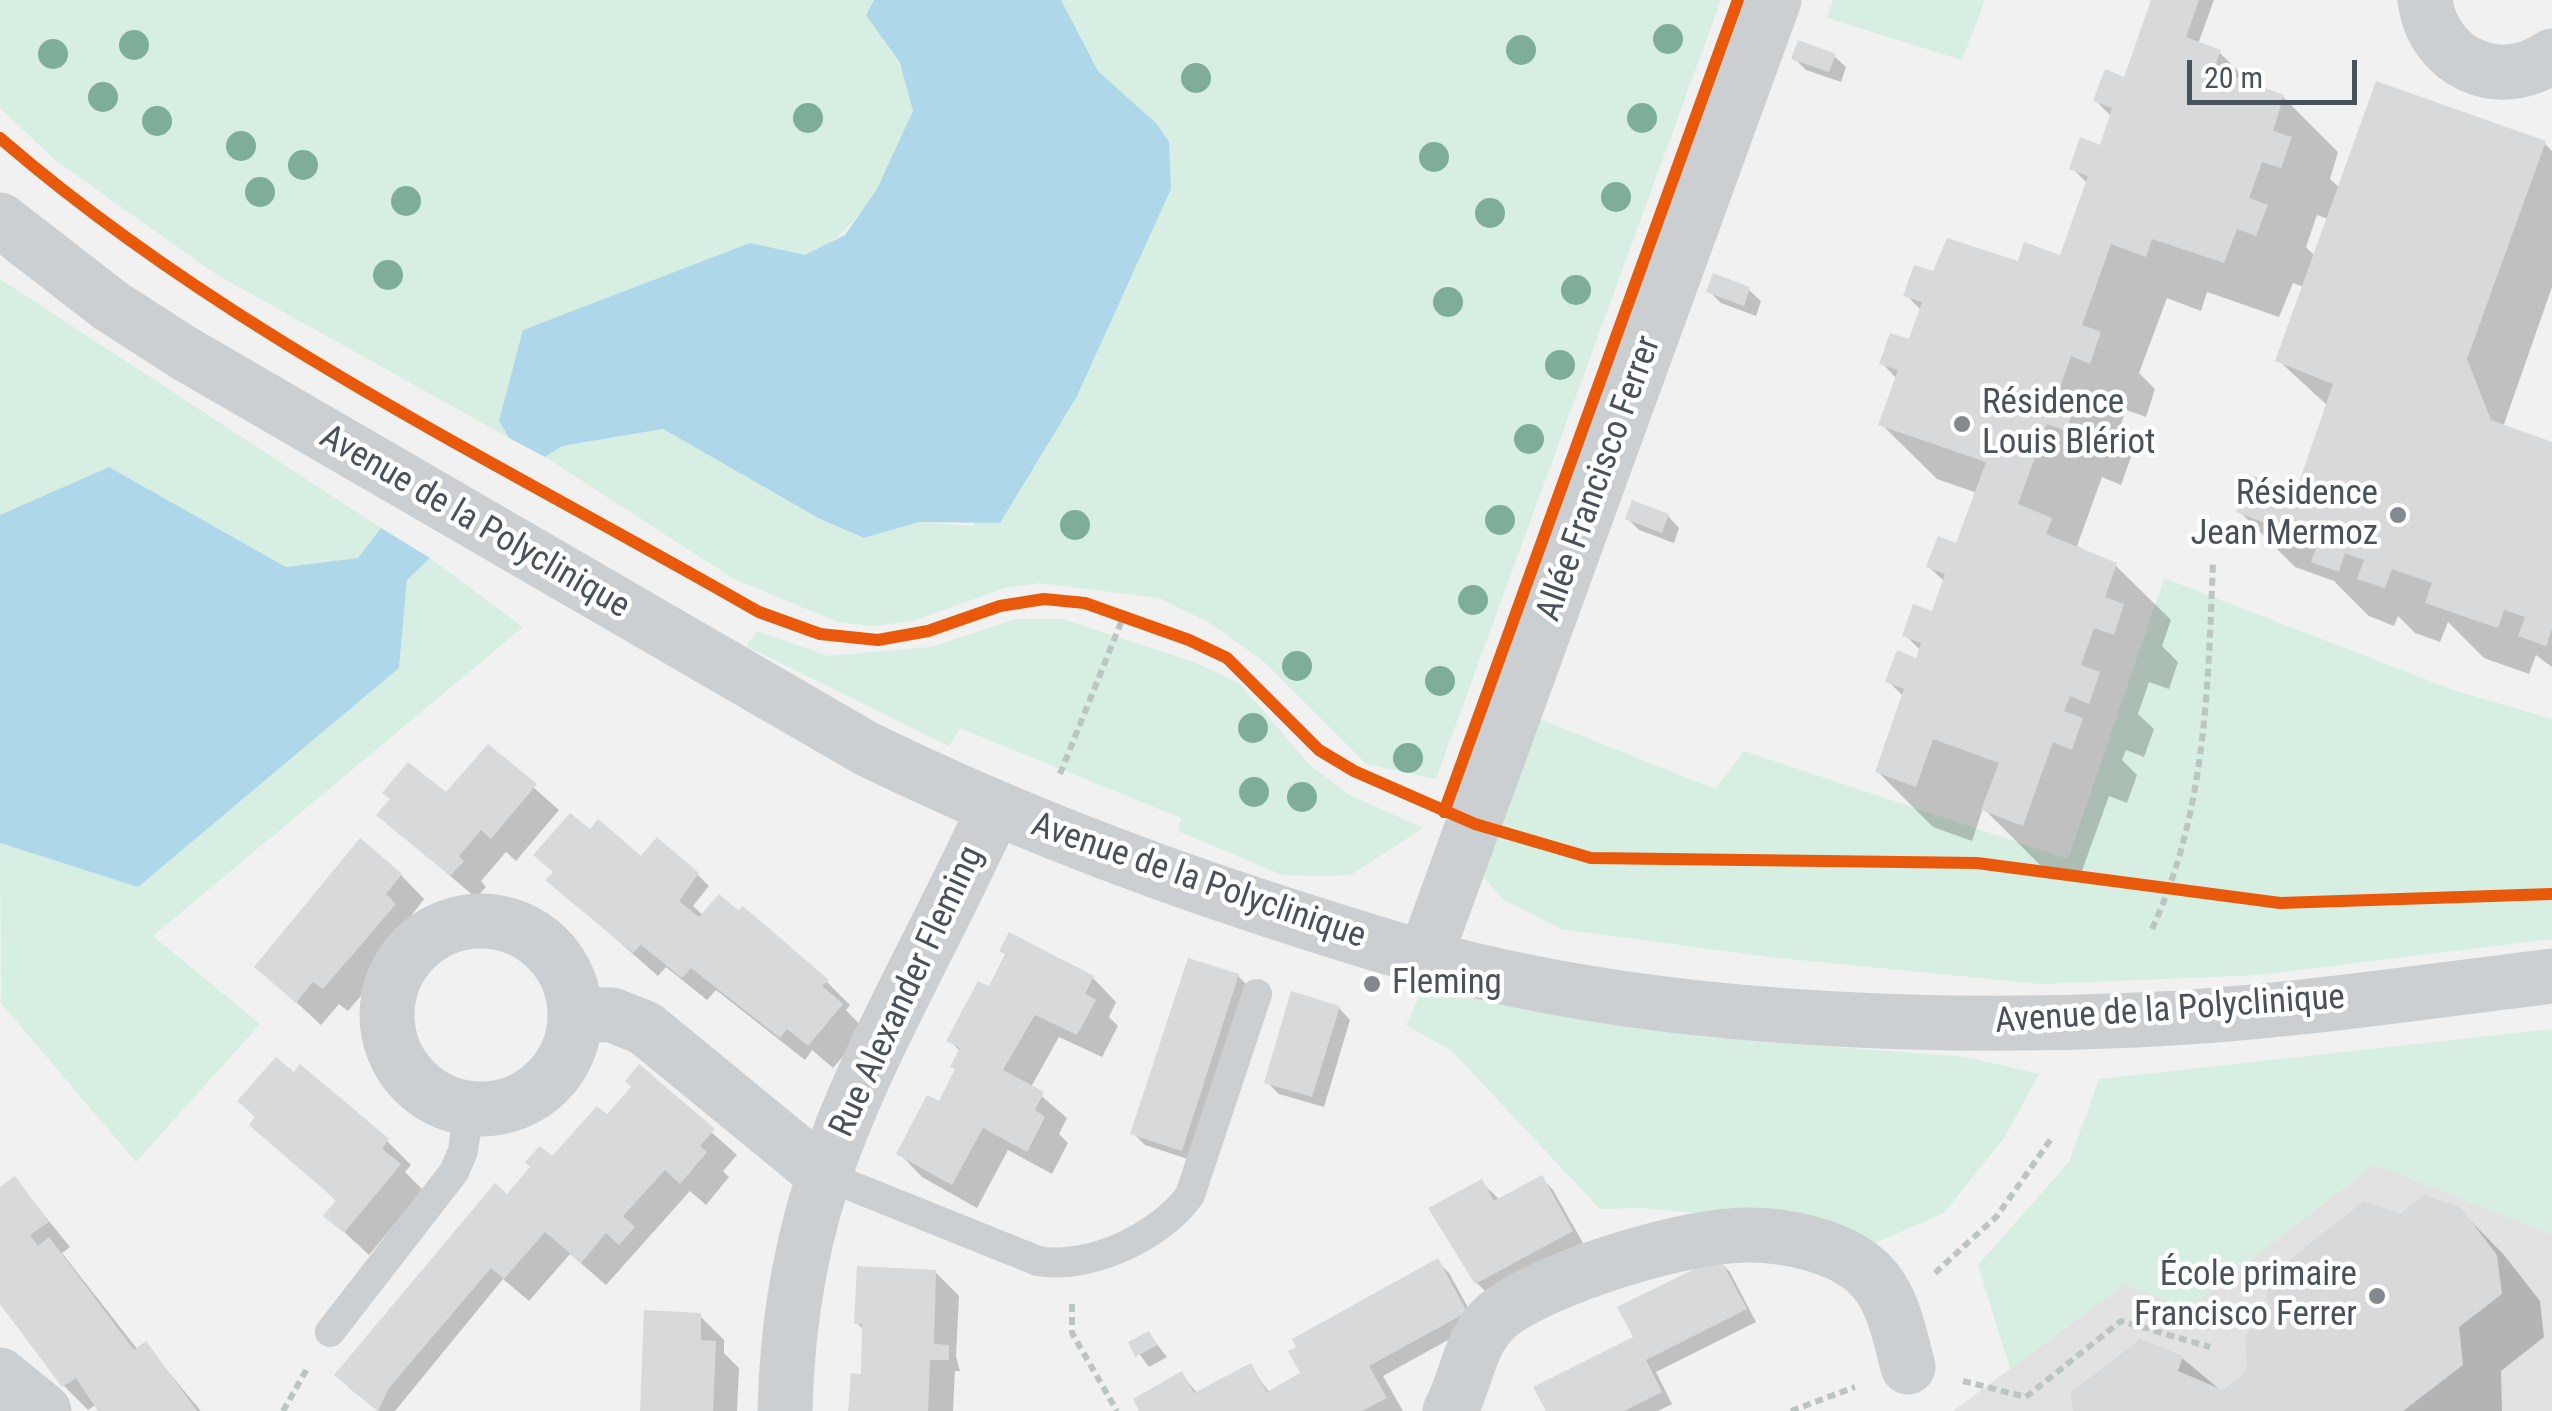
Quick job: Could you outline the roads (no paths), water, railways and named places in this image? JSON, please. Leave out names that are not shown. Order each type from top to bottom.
[{"type":"street","name":"Allée Francisco Ferrer","points":[[1425,957],[1774,0]]},
{"type":"street","points":[[2425,0],[2427,16],[2441,42],[2476,68],[2505,73],[2550,61]]},
{"type":"street","name":"Avenue de la Polyclinique","points":[[0,220],[111,306],[325,437],[783,703],[994,809],[1210,890],[1425,957],[1510,979],[1613,997],[1784,1013],[1988,1023],[2245,1013],[2552,976]]},
{"type":"street","name":"Rue Alexander Fleming","points":[[784,1411],[798,1280],[824,1175],[859,1089],[994,809]]},
{"type":"street","points":[[470,922],[521,930],[560,964],[575,1014],[568,1049],[548,1081],[517,1102],[469,1108],[444,1102],[421,1089],[404,1070],[386,1021],[389,995],[413,950],[433,934],[470,922]]},
{"type":"street","points":[[575,1014],[612,1014],[645,1028],[824,1175]]},
{"type":"street","points":[[1450,1411],[1479,1337],[1498,1315],[1593,1269],[1698,1241],[1762,1235],[1840,1255],[1875,1280],[1892,1310],[1908,1367]]},
{"type":"street","points":[[0,1375],[44,1411]]},
{"type":"lane","name":"Rue Alexander Fleming","points":[[824,1175],[1038,1261],[1076,1262],[1113,1250],[1168,1218],[1190,1195],[1257,994]]},
{"type":"lane","points":[[330,1332],[454,1172],[464,1151],[469,1108]]},
{"type":"water","points":[[874,0],[1061,0],[1098,71],[1156,123],[1169,142],[1171,189],[1077,396],[1000,523],[919,522],[864,538],[820,519],[663,429],[562,446],[545,457],[509,438],[499,421],[523,330],[750,243],[805,255],[845,235],[877,189],[913,111],[900,63],[866,15]]},
{"type":"water","points":[[109,467],[286,567],[358,558],[381,528],[430,558],[407,580],[399,668],[138,887],[0,843],[0,515]]},
{"type":"place","name":"Résidence Louis Blériot","points":[[1962,424]]},
{"type":"place","name":"Résidence Jean Mermoz","points":[[2398,515]]},
{"type":"place","name":"Fleming","points":[[1372,984]]},
{"type":"place","name":"École primaire Francisco Ferrer","points":[[2377,1296]]}]
